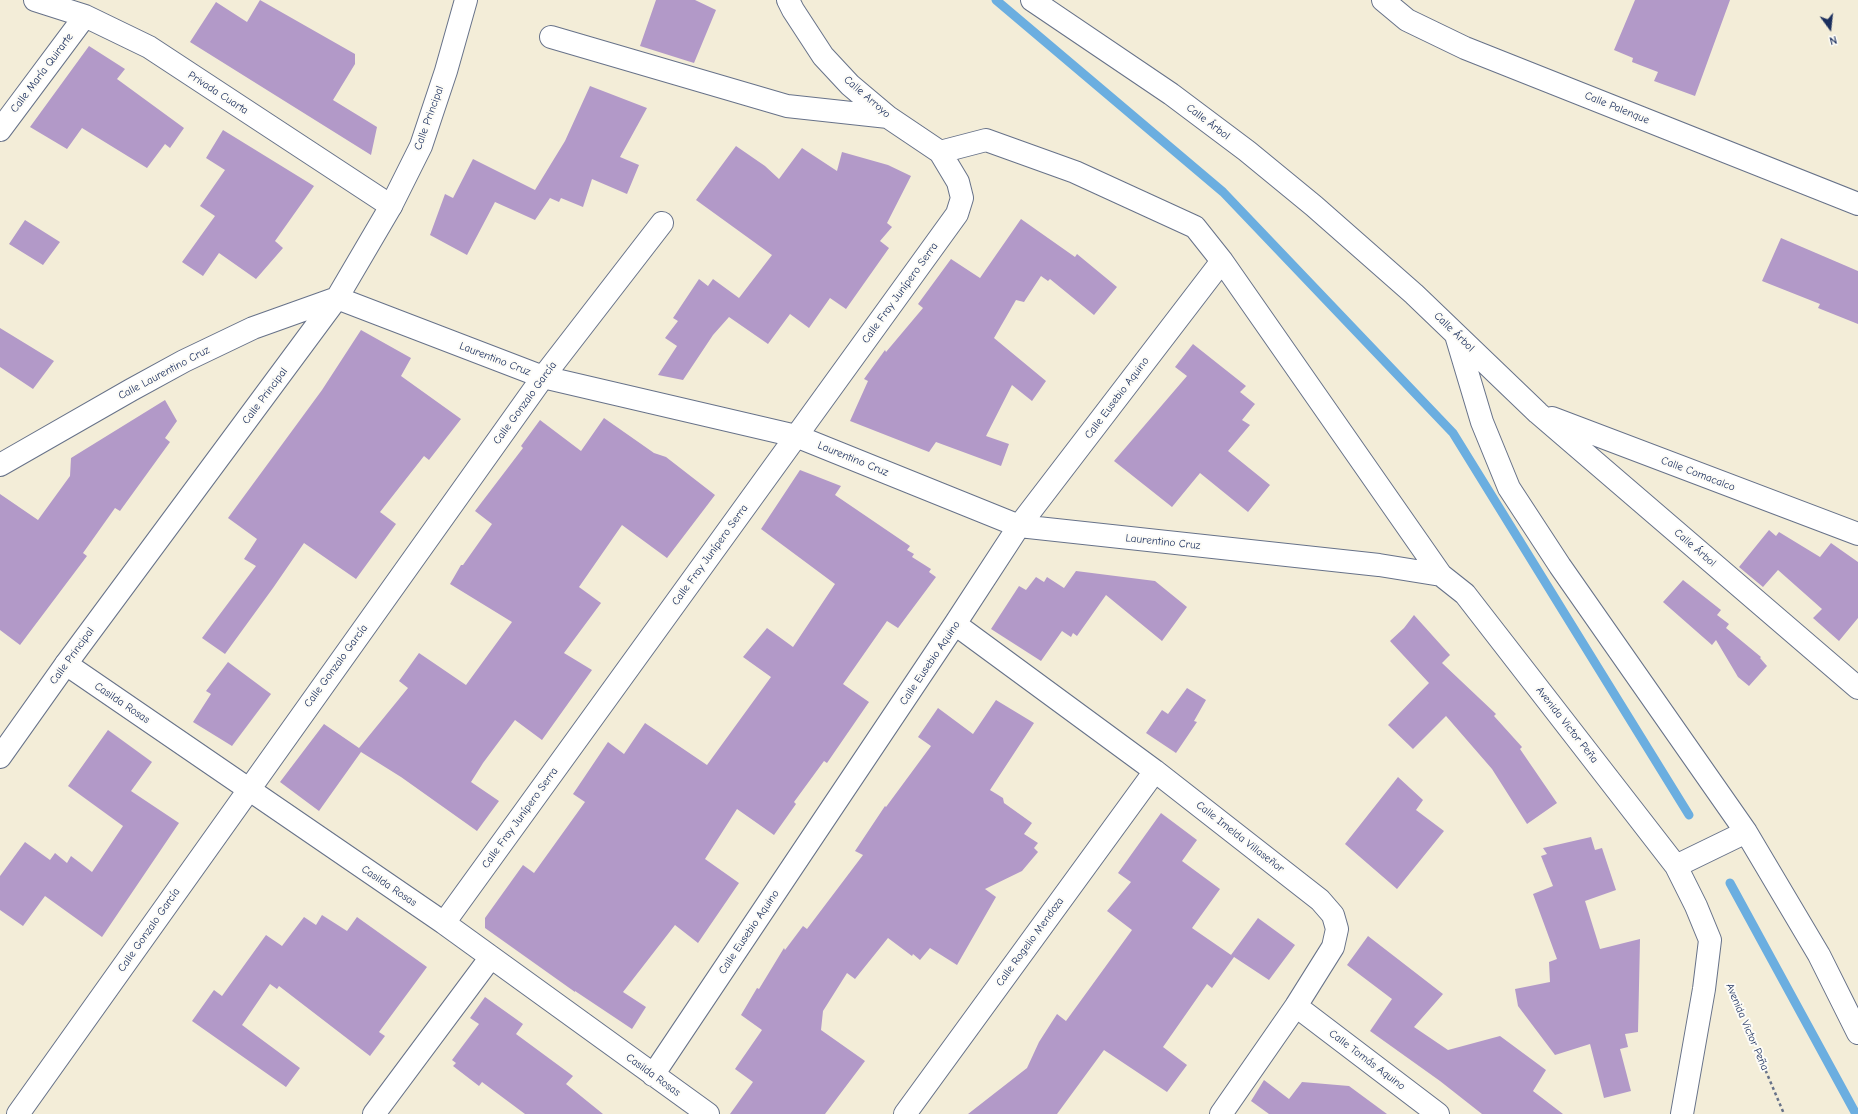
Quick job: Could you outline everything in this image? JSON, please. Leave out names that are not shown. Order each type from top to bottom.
[{"type":"street","name":"Privada Cuarta","points":[[35,0],[85,16],[149,47],[391,206]]},
{"type":"street","name":"Calle Principal","points":[[0,757],[66,664],[337,298],[391,206],[421,146],[446,71],[466,0]]},
{"type":"street","name":"Calle Arroyo","points":[[788,0],[823,56],[850,85],[888,117],[940,152],[958,182]]},
{"type":"street","name":"Calle Árbol","points":[[1032,0],[1171,94],[1247,151],[1320,211],[1414,294],[1538,413],[1858,688]]},
{"type":"street","name":"Calle Palenque","points":[[1383,0],[1408,20],[1465,48],[1858,204]]},
{"type":"street","name":"Calle María Quirarte","points":[[0,130],[85,16]]},
{"type":"street","points":[[551,36],[787,106],[888,117]]},
{"type":"street","points":[[940,152],[986,140],[1075,172],[1195,227],[1222,261],[1441,575]]},
{"type":"street","name":"Calle Fray Junípero Serra","points":[[444,924],[957,214],[962,198],[958,182]]},
{"type":"street","name":"Calle Gonzalo García","points":[[18,1114],[248,789],[544,377],[662,224]]},
{"type":"street","name":"Calle Eusebio Aquino","points":[[653,1075],[1019,526],[1222,261]]},
{"type":"street","name":"Laurentino Cruz","points":[[337,298],[544,377],[796,436],[1019,526],[1379,565]]},
{"type":"street","name":"Calle Laurentino Cruz","points":[[0,465],[131,390],[191,358],[253,328],[337,298]]},
{"type":"street","points":[[1456,334],[1482,422],[1509,488],[1560,566],[1746,832],[1819,955],[1858,1033]]},
{"type":"street","name":"Calle Comacalco","points":[[1538,413],[1858,534]]},
{"type":"street","name":"Avenida Victor Peña","points":[[1379,565],[1441,575],[1465,594],[1485,622],[1676,866],[1696,906],[1710,940],[1704,989],[1682,1114]]},
{"type":"street","name":"Calle Imelda Villaseñor","points":[[955,624],[1155,771],[1320,900],[1333,914],[1337,930],[1333,947],[1296,1006],[1221,1114]]},
{"type":"street","name":"Casilda Rosas","points":[[66,664],[444,924],[708,1114]]},
{"type":"street","name":"Calle Rogelio Mendoza","points":[[905,1114],[1155,771]]},
{"type":"street","points":[[1676,866],[1746,832]]},
{"type":"street","points":[[374,1114],[491,957]]},
{"type":"street","name":"Calle Tomás Aquino","points":[[1296,1006],[1438,1114]]},
{"type":"path","name":"Avenida Victor Peña","points":[[1732,991],[1784,1114]]},
{"type":"building","points":[[260,0],[355,54],[355,64],[333,100],[377,127],[371,155],[190,42],[216,2],[247,22]]},
{"type":"building","points":[[656,0],[695,0],[716,10],[694,63],[640,46]]},
{"type":"building","points":[[1635,0],[1730,0],[1695,96],[1654,81],[1658,72],[1632,62],[1633,58],[1614,50]]},
{"type":"building","points":[[89,46],[125,69],[117,79],[184,128],[170,148],[165,144],[147,168],[82,128],[67,149],[30,127]]},
{"type":"building","points":[[590,86],[647,108],[620,157],[639,165],[627,194],[592,179],[583,207],[561,198],[559,202],[550,198],[535,220],[495,202],[467,255],[430,235],[445,194],[453,198],[473,159],[535,190],[565,141]]},
{"type":"building","points":[[223,130],[314,186],[275,241],[283,248],[256,279],[219,253],[203,276],[182,262],[215,216],[200,206],[225,170],[206,158]]},
{"type":"building","points":[[736,146],[765,166],[779,179],[802,148],[837,171],[842,152],[888,165],[911,176],[887,223],[892,227],[880,241],[889,248],[846,309],[830,298],[809,328],[790,314],[768,344],[729,317],[713,335],[683,380],[658,375],[677,346],[665,338],[678,321],[673,318],[699,279],[708,286],[713,279],[739,298],[772,255],[696,200]]},
{"type":"building","points":[[1021,219],[1075,257],[1077,254],[1117,287],[1094,315],[1050,279],[1048,281],[1041,276],[1024,302],[1016,300],[994,338],[1046,381],[1032,401],[1012,385],[986,436],[1009,444],[1001,466],[936,442],[929,452],[850,421],[868,381],[864,379],[885,350],[886,352],[923,308],[918,304],[951,259],[980,278]]},
{"type":"building","points":[[25,220],[60,242],[43,265],[9,244]]},
{"type":"building","points":[[1781,238],[1858,271],[1858,324],[1818,308],[1820,304],[1762,281]]},
{"type":"building","points":[[0,328],[54,361],[33,389],[0,367]]},
{"type":"building","points":[[361,330],[411,358],[401,376],[461,419],[429,460],[424,456],[380,512],[396,524],[356,579],[304,543],[225,654],[202,638],[256,566],[244,559],[257,539],[228,518],[322,390]]},
{"type":"building","points":[[1193,344],[1246,386],[1240,392],[1255,404],[1242,420],[1250,425],[1228,451],[1270,485],[1248,512],[1200,473],[1172,507],[1114,461],[1187,376],[1175,367]]},
{"type":"building","points":[[165,400],[177,421],[165,438],[170,442],[120,511],[115,508],[83,553],[87,556],[20,645],[0,630],[0,494],[38,520],[70,476],[71,458]]},
{"type":"building","points":[[604,418],[654,453],[666,457],[715,495],[667,558],[622,525],[579,587],[601,603],[564,653],[592,670],[542,740],[515,720],[483,763],[471,782],[499,801],[477,831],[401,777],[361,752],[319,811],[280,782],[324,724],[359,748],[408,688],[399,681],[419,653],[466,685],[512,622],[450,584],[461,565],[463,565],[492,524],[475,511],[523,448],[521,446],[540,420],[581,451]]},
{"type":"building","points":[[800,470],[841,486],[835,495],[910,546],[907,550],[914,554],[912,557],[931,569],[929,572],[936,577],[898,628],[887,621],[843,684],[869,702],[827,763],[824,761],[794,802],[796,804],[774,835],[737,809],[705,859],[739,883],[698,943],[675,925],[623,992],[646,1007],[632,1029],[575,992],[485,928],[485,918],[523,865],[534,873],[585,802],[573,794],[608,742],[624,754],[645,723],[707,765],[771,677],[743,657],[767,628],[793,647],[835,584],[761,529]]},
{"type":"building","points":[[1769,530],[1776,536],[1779,532],[1820,557],[1831,543],[1858,562],[1858,618],[1839,641],[1813,618],[1822,609],[1778,570],[1763,587],[1739,567]]},
{"type":"building","points":[[1076,571],[1155,581],[1187,607],[1162,641],[1106,595],[1077,636],[1073,633],[1071,637],[1062,631],[1041,661],[991,629],[1019,586],[1026,590],[1036,577],[1044,582],[1047,577],[1064,588]]},
{"type":"building","points":[[1683,580],[1721,610],[1717,615],[1729,624],[1726,628],[1761,657],[1760,658],[1767,666],[1749,686],[1738,677],[1716,640],[1712,645],[1663,602]]},
{"type":"building","points":[[1414,615],[1450,655],[1442,663],[1496,714],[1494,716],[1522,747],[1520,749],[1557,803],[1527,824],[1492,769],[1446,716],[1413,749],[1388,725],[1429,683],[1390,641],[1404,628]]},
{"type":"building","points":[[228,662],[271,694],[232,746],[193,722],[211,694],[206,691]]},
{"type":"building","points":[[1187,688],[1206,700],[1194,721],[1197,722],[1176,753],[1146,733],[1162,710],[1168,714]]},
{"type":"building","points":[[996,700],[1034,723],[990,790],[1003,798],[1004,803],[1032,823],[1024,834],[1038,843],[1034,848],[1038,852],[1022,871],[985,889],[996,897],[957,965],[930,948],[920,960],[913,954],[912,956],[888,938],[855,979],[847,973],[823,1011],[821,1030],[865,1061],[825,1114],[730,1114],[753,1082],[735,1069],[762,1030],[741,1015],[784,948],[785,950],[803,926],[807,929],[863,855],[855,851],[885,806],[886,807],[931,746],[918,737],[938,708],[973,734]]},
{"type":"building","points":[[108,730],[152,762],[131,791],[179,823],[102,937],[45,896],[23,926],[0,910],[0,876],[25,842],[50,860],[55,853],[67,863],[71,856],[92,872],[123,826],[68,786]]},
{"type":"building","points":[[1398,777],[1423,800],[1416,810],[1444,831],[1397,889],[1345,844]]},
{"type":"building","points":[[1161,813],[1197,840],[1182,861],[1220,889],[1192,928],[1234,957],[1212,988],[1207,984],[1163,1047],[1187,1065],[1167,1092],[1104,1050],[1057,1114],[968,1114],[1027,1068],[1039,1042],[1057,1014],[1066,1021],[1132,930],[1107,911],[1131,882],[1118,873]]},
{"type":"building","points":[[1591,837],[1595,850],[1602,848],[1616,890],[1585,901],[1600,949],[1640,939],[1638,1032],[1625,1034],[1628,1047],[1620,1049],[1631,1091],[1604,1098],[1590,1044],[1555,1055],[1518,1006],[1515,989],[1550,982],[1549,962],[1557,959],[1533,894],[1553,886],[1541,856],[1547,854],[1543,848]]},
{"type":"building","points":[[322,915],[347,931],[357,917],[427,967],[379,1032],[385,1036],[370,1056],[279,986],[277,989],[270,984],[242,1025],[300,1068],[286,1087],[192,1021],[214,990],[222,996],[266,935],[282,946],[304,917],[316,925]]},
{"type":"building","points":[[1258,918],[1295,945],[1269,980],[1231,955]]},
{"type":"building","points":[[1368,936],[1443,994],[1414,1027],[1448,1050],[1500,1036],[1546,1070],[1533,1091],[1563,1114],[1482,1114],[1440,1081],[1370,1031],[1392,999],[1347,965]]},
{"type":"building","points":[[485,997],[523,1024],[516,1034],[573,1076],[566,1084],[603,1114],[525,1114],[482,1082],[479,1086],[453,1066],[456,1063],[452,1060],[479,1024],[470,1018]]},
{"type":"building","points":[[1264,1080],[1289,1099],[1302,1082],[1349,1086],[1387,1114],[1269,1114],[1251,1101]]},
{"type":"waterway","points":[[996,0],[1223,192],[1453,433],[1689,815]]},
{"type":"waterway","points":[[1730,883],[1856,1114]]}]
